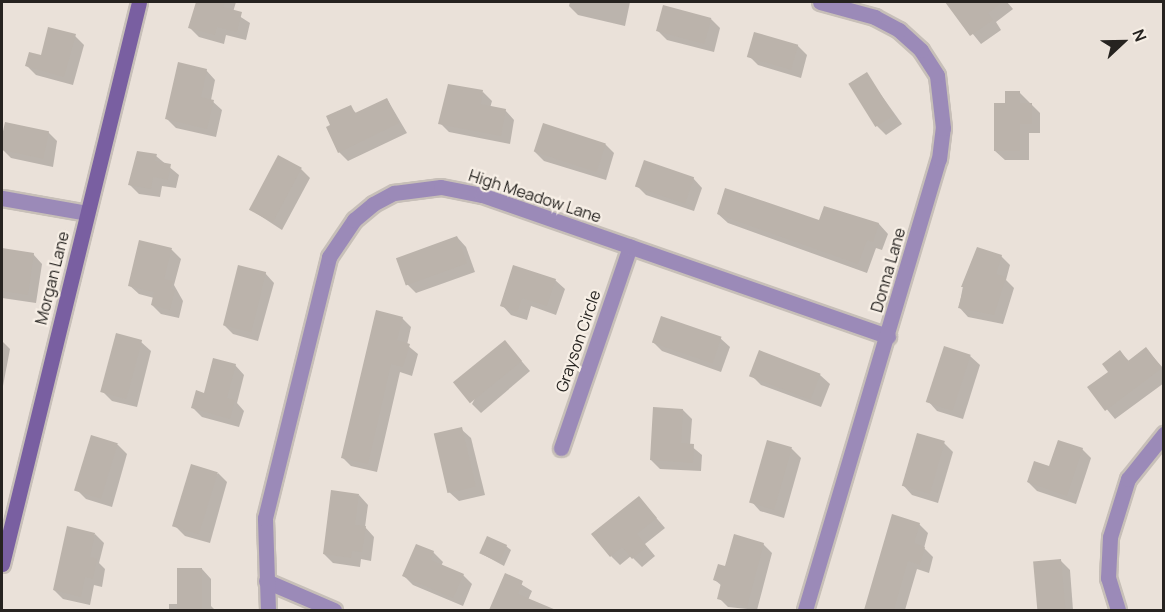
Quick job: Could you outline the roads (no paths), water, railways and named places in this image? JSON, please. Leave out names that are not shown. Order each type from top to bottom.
[{"type":"street","name":"Morgan Lane","points":[[3,554],[138,2]]},
{"type":"street","name":"Donna Lane","points":[[805,610],[939,159],[943,101],[932,67],[921,50],[899,30],[875,17],[820,2]]},
{"type":"street","name":"High Meadow Lane","points":[[268,610],[266,581],[268,506],[329,257],[354,220],[373,204],[394,194],[441,186],[482,195],[888,336]]},
{"type":"street","points":[[2,198],[87,213]]},
{"type":"street","name":"Grayson Circle","points":[[561,448],[630,246]]},
{"type":"street","points":[[1118,610],[1108,578],[1110,537],[1128,479],[1164,434]]},
{"type":"street","points":[[266,581],[334,610]]}]
